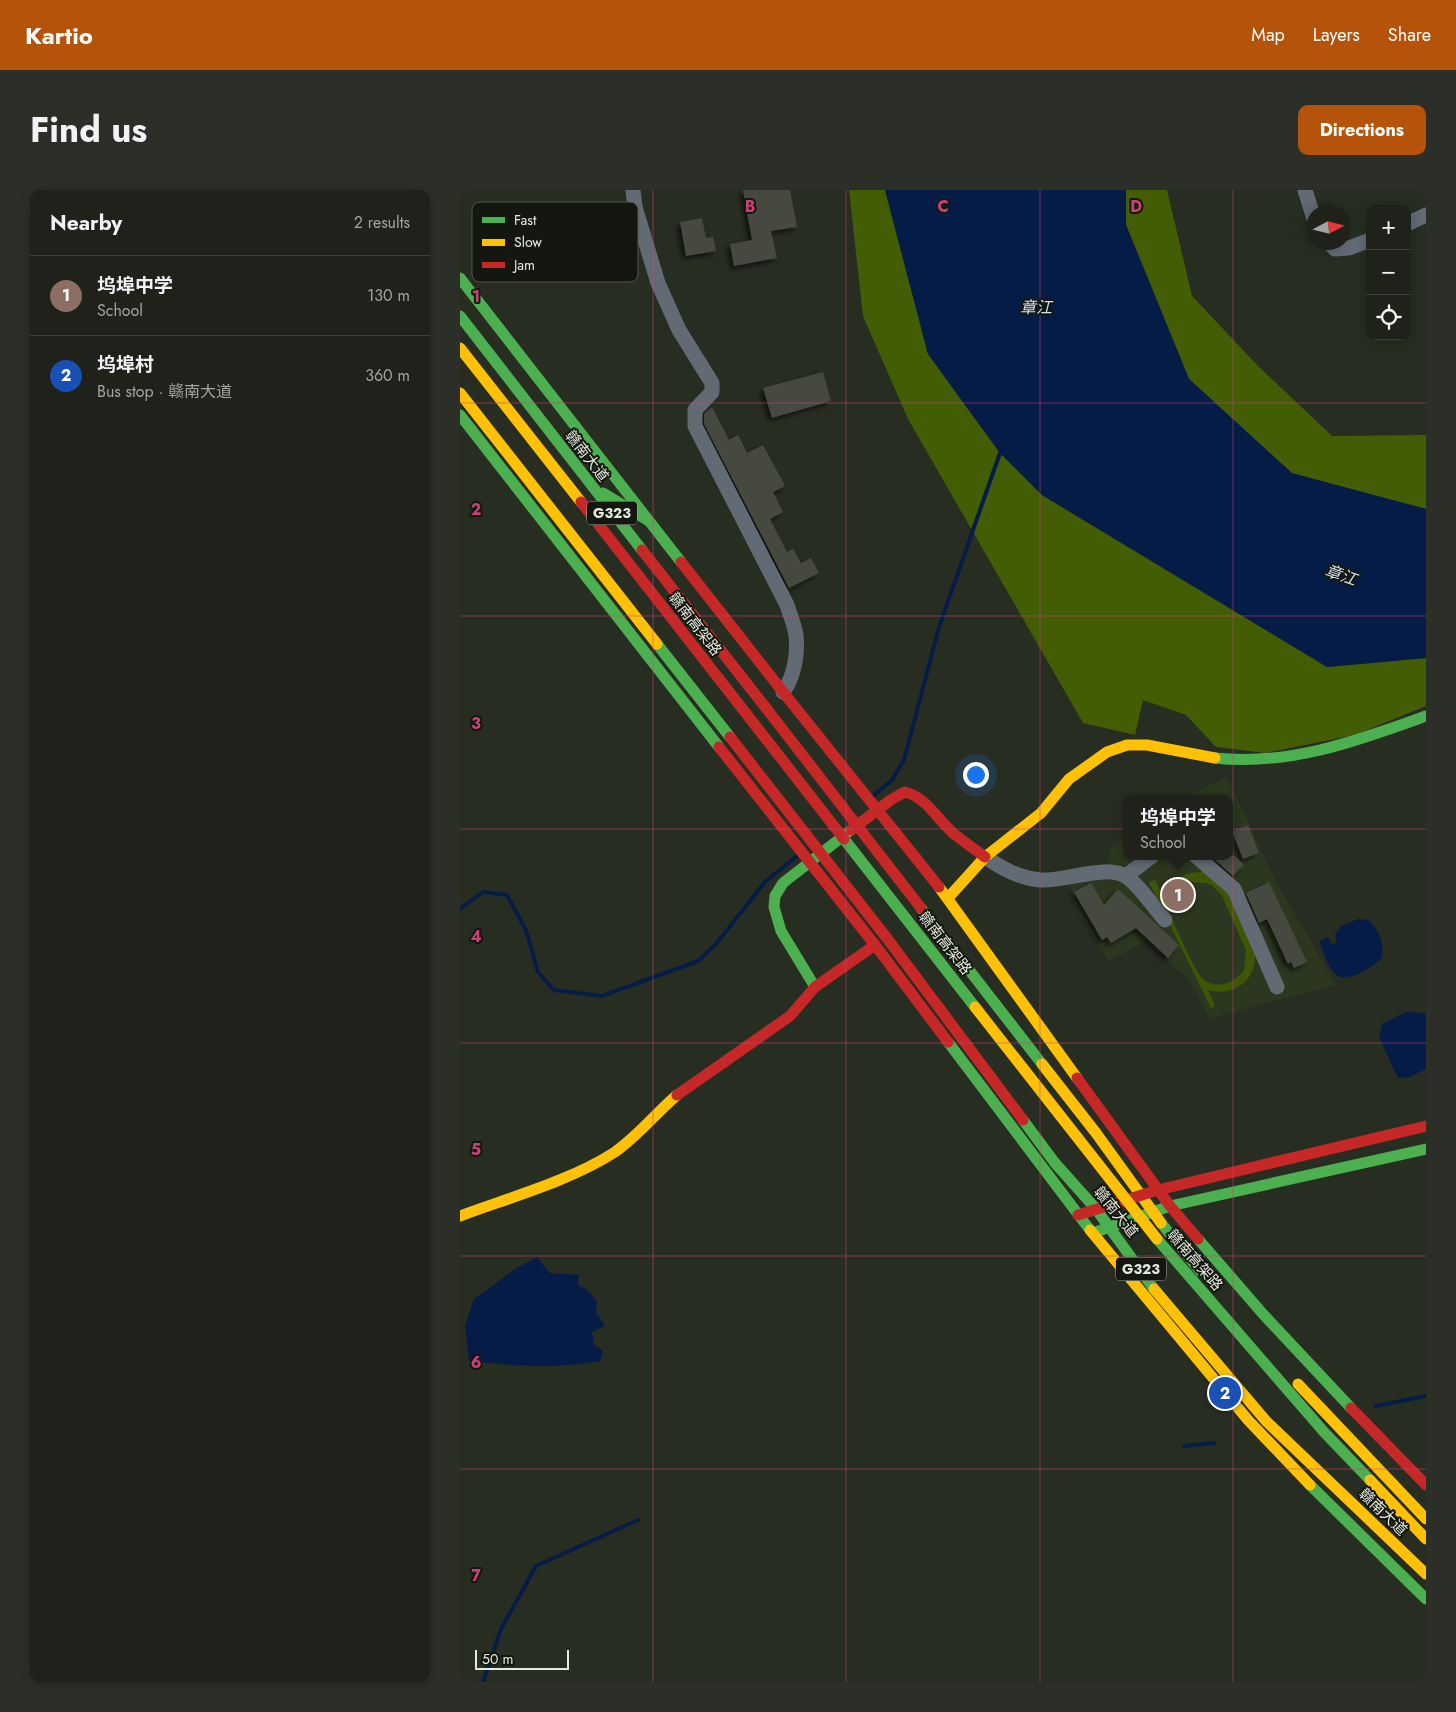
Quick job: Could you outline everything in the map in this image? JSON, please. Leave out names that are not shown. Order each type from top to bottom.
[{"type":"main road","points":[[460,278],[782,692],[948,898],[1170,1206],[1210,1255],[1318,1376],[1426,1484]]},
{"type":"main road","name":"赣南大道","points":[[460,316],[590,486],[766,708],[1096,1133],[1152,1212],[1293,1379],[1426,1519]]},
{"type":"main road","name":"赣南高架路","points":[[460,348],[1162,1246],[1324,1432],[1426,1539]]},
{"type":"main road","name":"G323","points":[[460,393],[625,602]]},
{"type":"main road","points":[[460,415],[875,945],[1078,1215],[1248,1420],[1338,1514],[1426,1599]]},
{"type":"main road","points":[[590,486],[649,521]]},
{"type":"main road","points":[[625,602],[676,692]]},
{"type":"main road","name":"赣南大道","points":[[625,602],[1111,1228],[1162,1282],[1266,1421],[1426,1574]]},
{"type":"main road","points":[[948,898],[985,857],[1041,813],[1069,779],[1107,752],[1127,745],[1147,745],[1210,757],[1246,761],[1297,755],[1352,743],[1426,716]]},
{"type":"main road","points":[[815,988],[775,920],[773,906],[775,894],[783,883],[905,792],[914,794],[952,832],[985,857]]},
{"type":"main road","points":[[828,839],[840,854]]},
{"type":"main road","points":[[460,1216],[590,1167],[616,1151],[635,1137],[652,1117],[687,1086],[790,1016],[815,988],[875,945]]},
{"type":"main road","points":[[1078,1215],[1158,1190],[1426,1126]]},
{"type":"main road","points":[[1075,1148],[1096,1133]]},
{"type":"main road","points":[[1093,1233],[1170,1206],[1426,1149]]},
{"type":"main road","points":[[1102,1193],[1133,1231]]},
{"type":"main road","points":[[1162,1282],[1191,1260]]},
{"type":"main road","points":[[1386,1519],[1426,1560]]},
{"type":"street","points":[[1305,190],[1310,205]]},
{"type":"street","points":[[1411,222],[1426,215]]},
{"type":"street","points":[[638,217],[658,283],[678,330],[712,383],[712,392],[695,410],[695,426],[787,606],[796,635],[795,660],[790,684],[782,692]]},
{"type":"street","points":[[1351,247],[1366,241]]},
{"type":"street","points":[[985,857],[1002,869],[1020,877],[1042,880],[1106,872],[1126,876],[1165,920]]},
{"type":"street","points":[[1126,876],[1147,860]]},
{"type":"street","points":[[1201,860],[1234,889],[1277,987]]},
{"type":"shaded area","points":[[1227,777],[1274,878],[1336,985],[1210,1018],[1188,979],[1146,941],[1109,961],[1074,906],[1071,884],[1104,876],[1112,848],[1123,840],[1123,860],[1233,860],[1233,795],[1188,795]]},
{"type":"green space","points":[[849,190],[885,190],[928,354],[1000,453],[1042,495],[1327,667],[1426,658],[1426,706],[1355,735],[1265,753],[1216,747],[1186,715],[1143,700],[1135,735],[1083,723],[908,419],[863,316]]},
{"type":"green space","points":[[1126,190],[1167,190],[1192,296],[1258,366],[1332,436],[1426,435],[1426,509],[1292,474],[1189,379],[1126,225]]},
{"type":"green space","points":[[1203,872],[1223,881],[1255,952],[1255,962],[1252,971],[1242,984],[1227,991],[1208,990],[1215,1006],[1211,1008],[1149,882],[1155,880],[1163,896],[1175,881],[1185,875]],"holes":[[[1191,882],[1212,885],[1222,896],[1246,950],[1244,970],[1236,978],[1220,985],[1208,983],[1199,974],[1169,913],[1170,903],[1178,890]]]},
{"type":"water","name":"章江","points":[[885,190],[1126,190],[1126,225],[1189,379],[1292,473],[1426,509],[1426,658],[1327,667],[1042,495],[1000,453],[928,354]]},
{"type":"water","points":[[1358,919],[1369,920],[1376,929],[1382,942],[1382,958],[1360,973],[1341,977],[1330,968],[1319,942],[1328,937],[1331,944],[1337,943],[1335,935],[1341,926]]},
{"type":"water","points":[[1406,1012],[1426,1013],[1426,1069],[1410,1077],[1398,1078],[1379,1038],[1382,1024]]},
{"type":"water","points":[[537,1257],[550,1273],[579,1275],[578,1285],[585,1288],[597,1301],[596,1312],[605,1326],[592,1332],[594,1344],[603,1351],[600,1361],[584,1364],[534,1366],[469,1361],[465,1326],[474,1299],[515,1269]]},
{"type":"building","points":[[743,190],[790,190],[797,227],[771,231],[777,258],[734,266],[730,244],[752,240]]},
{"type":"building","points":[[702,218],[706,238],[713,237],[716,251],[686,256],[680,222]]},
{"type":"building","points":[[823,372],[831,401],[772,418],[763,388]]},
{"type":"building","points":[[712,407],[729,440],[738,435],[747,453],[763,445],[785,486],[773,492],[783,512],[770,519],[787,552],[793,549],[801,563],[811,558],[819,573],[789,588],[704,424],[704,414]]},
{"type":"building","points":[[1248,825],[1259,853],[1243,859],[1233,831]]},
{"type":"building","points":[[1233,856],[1235,856],[1244,865],[1233,876],[1215,860],[1233,860]]},
{"type":"building","points":[[1269,882],[1307,962],[1294,968],[1291,962],[1288,964],[1267,919],[1259,923],[1246,893]]},
{"type":"building","points":[[1091,883],[1104,905],[1118,889],[1179,945],[1168,958],[1136,928],[1111,943],[1107,937],[1102,940],[1074,892]]},
{"type":"waterway","points":[[873,796],[892,780],[904,760],[939,627],[1000,453],[1004,450]]},
{"type":"waterway","points":[[460,909],[483,892],[507,895],[526,930],[538,972],[554,990],[602,996],[698,961],[716,944],[765,882],[797,856]]},
{"type":"waterway","points":[[1376,1406],[1426,1396]]},
{"type":"waterway","points":[[1184,1446],[1214,1443]]},
{"type":"waterway","points":[[483,1682],[501,1629],[536,1566],[638,1520]]},
{"type":"traffic: fast","points":[[460,278],[681,562]]},
{"type":"traffic: fast","points":[[460,316],[642,550]]},
{"type":"traffic: fast","points":[[460,415],[719,747]]},
{"type":"traffic: fast","points":[[603,493],[649,521]]},
{"type":"traffic: fast","points":[[657,644],[730,737]]},
{"type":"traffic: fast","points":[[1215,758],[1243,760],[1297,755],[1349,742],[1426,716]]},
{"type":"traffic: fast","points":[[815,987],[781,931],[774,907],[775,896],[783,883],[851,830]]},
{"type":"traffic: fast","points":[[844,839],[975,1007]]},
{"type":"traffic: fast","points":[[921,908],[1042,1064]]},
{"type":"traffic: fast","points":[[948,1042],[1090,1230]]},
{"type":"traffic: fast","points":[[1023,1120],[1055,1163],[1096,1209],[1154,1289]]},
{"type":"traffic: fast","points":[[1093,1233],[1170,1206],[1426,1149]]},
{"type":"traffic: fast","points":[[1161,1223],[1201,1272]]},
{"type":"traffic: fast","points":[[1157,1239],[1324,1432],[1370,1480]]},
{"type":"traffic: fast","points":[[1198,1239],[1263,1314],[1351,1408]]},
{"type":"traffic: fast","points":[[1310,1485],[1426,1599]]},
{"type":"traffic: slow","points":[[460,348],[581,502]]},
{"type":"traffic: slow","points":[[460,393],[657,644]]},
{"type":"traffic: slow","points":[[948,898],[985,857],[1041,813],[1069,779],[1107,752],[1127,745],[1147,745],[1215,758]]},
{"type":"traffic: slow","points":[[939,887],[1077,1078]]},
{"type":"traffic: slow","points":[[975,1007],[1157,1239]]},
{"type":"traffic: slow","points":[[1042,1064],[1096,1133],[1161,1223]]},
{"type":"traffic: slow","points":[[460,1216],[540,1188],[598,1162],[623,1146],[677,1095]]},
{"type":"traffic: slow","points":[[1090,1230],[1248,1420],[1310,1485]]},
{"type":"traffic: slow","points":[[1154,1289],[1266,1421],[1426,1574]]},
{"type":"traffic: slow","points":[[1298,1384],[1426,1519]]},
{"type":"traffic: slow","points":[[1370,1480],[1426,1539]]},
{"type":"traffic: jam","points":[[581,502],[844,839]]},
{"type":"traffic: jam","points":[[642,550],[766,708]]},
{"type":"traffic: jam","points":[[681,562],[783,692]]},
{"type":"traffic: jam","points":[[783,692],[939,887]]},
{"type":"traffic: jam","points":[[766,708],[921,908]]},
{"type":"traffic: jam","points":[[730,737],[886,937]]},
{"type":"traffic: jam","points":[[719,747],[875,945]]},
{"type":"traffic: jam","points":[[851,830],[892,799],[905,792],[925,803],[953,833],[985,857]]},
{"type":"traffic: jam","points":[[886,937],[1023,1120]]},
{"type":"traffic: jam","points":[[677,1095],[790,1016],[815,987],[875,945],[948,1042]]},
{"type":"traffic: jam","points":[[1077,1078],[1170,1206],[1198,1239]]},
{"type":"traffic: jam","points":[[1078,1215],[1158,1190],[1426,1126]]},
{"type":"traffic: jam","points":[[1351,1408],[1426,1485]]},
{"type":"place","name":"坞埠中学","points":[[1178,895]]},
{"type":"place","name":"坞埠村","points":[[1225,1393]]}]
